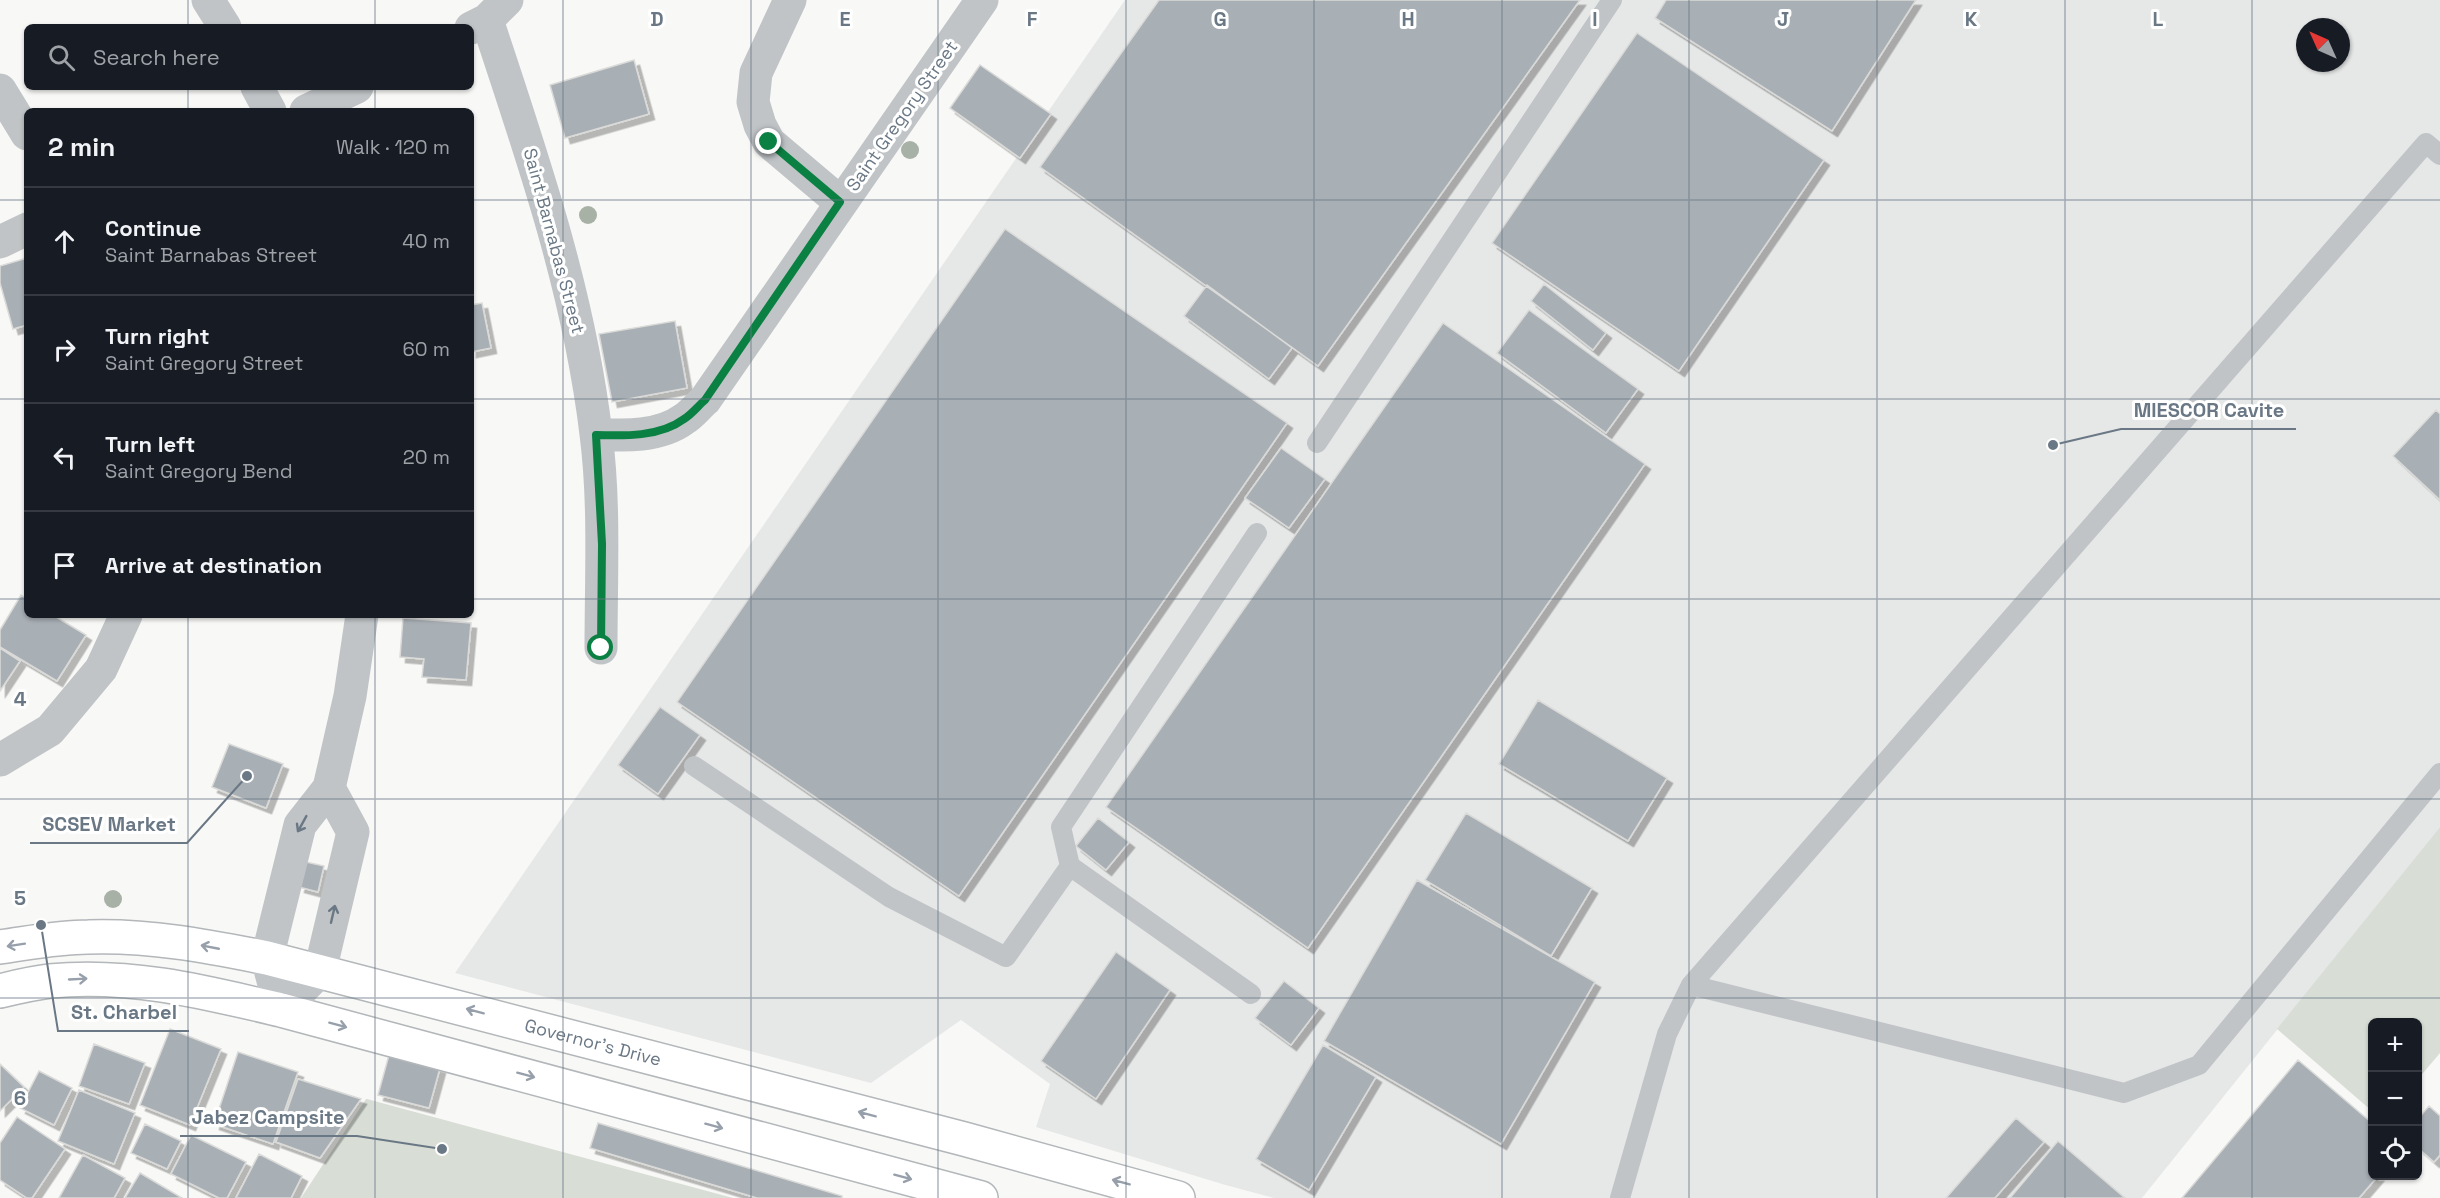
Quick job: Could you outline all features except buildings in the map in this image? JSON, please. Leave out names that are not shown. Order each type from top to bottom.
[{"type":"highway","name":"Governor's Drive","points":[[0,947],[86,937],[131,937],[183,942],[267,958],[964,1139],[1178,1198]]},
{"type":"highway","points":[[0,991],[48,981],[88,979],[130,980],[175,986],[281,1010],[981,1198]]},
{"type":"street","points":[[208,0],[223,24]]},
{"type":"street","points":[[790,0],[756,73],[753,102],[760,125],[769,142],[840,202]]},
{"type":"street","name":"Saint Gregory Street","points":[[596,435],[629,436],[660,430],[683,420],[705,400],[982,0]]},
{"type":"street","name":"Saint Barnabas Street","points":[[488,16],[541,182],[574,303],[596,435],[602,544],[601,648]]},
{"type":"street","points":[[0,90],[24,129]]},
{"type":"street","points":[[259,90],[268,108]]},
{"type":"street","points":[[312,108],[351,90]]},
{"type":"street","points":[[0,242],[24,230]]},
{"type":"street","points":[[0,760],[50,730],[101,669],[125,618]]},
{"type":"street","points":[[329,788],[352,832],[320,971],[281,1010],[267,958],[300,825],[329,788],[350,696],[362,618]]},
{"type":"lane","points":[[1317,443],[1612,0]]},
{"type":"lane","points":[[1620,1198],[1667,1034],[1692,985],[2426,143],[2440,155]]},
{"type":"lane","points":[[1251,994],[1070,866],[1061,827],[1257,533]]},
{"type":"lane","points":[[694,766],[889,897],[1006,957],[1070,866]]},
{"type":"lane","points":[[1692,985],[2124,1094],[2199,1065],[2440,773]]},
{"type":"shaded area","points":[[1125,0],[2440,0],[2440,827],[2142,1198],[1274,1198],[1036,1127],[1050,1084],[961,1020],[871,1083],[455,973]]},
{"type":"shaded area","points":[[2440,827],[2440,1053],[2422,1074],[2422,1018],[2368,1018],[2368,1108],[2277,1029]]},
{"type":"shaded area","points":[[367,1099],[733,1198],[301,1198]]},
{"type":"place","name":"MIESCOR Cavite","points":[[2053,445]]},
{"type":"place","name":"SCSEV Market","points":[[247,776]]},
{"type":"place","name":"St. Charbel","points":[[41,925]]},
{"type":"place","name":"Jabez Campsite","points":[[442,1149]]},
{"type":"route","points":[[601,648],[602,544],[596,435],[629,436],[660,430],[683,420],[705,400],[840,202],[769,142]]}]
